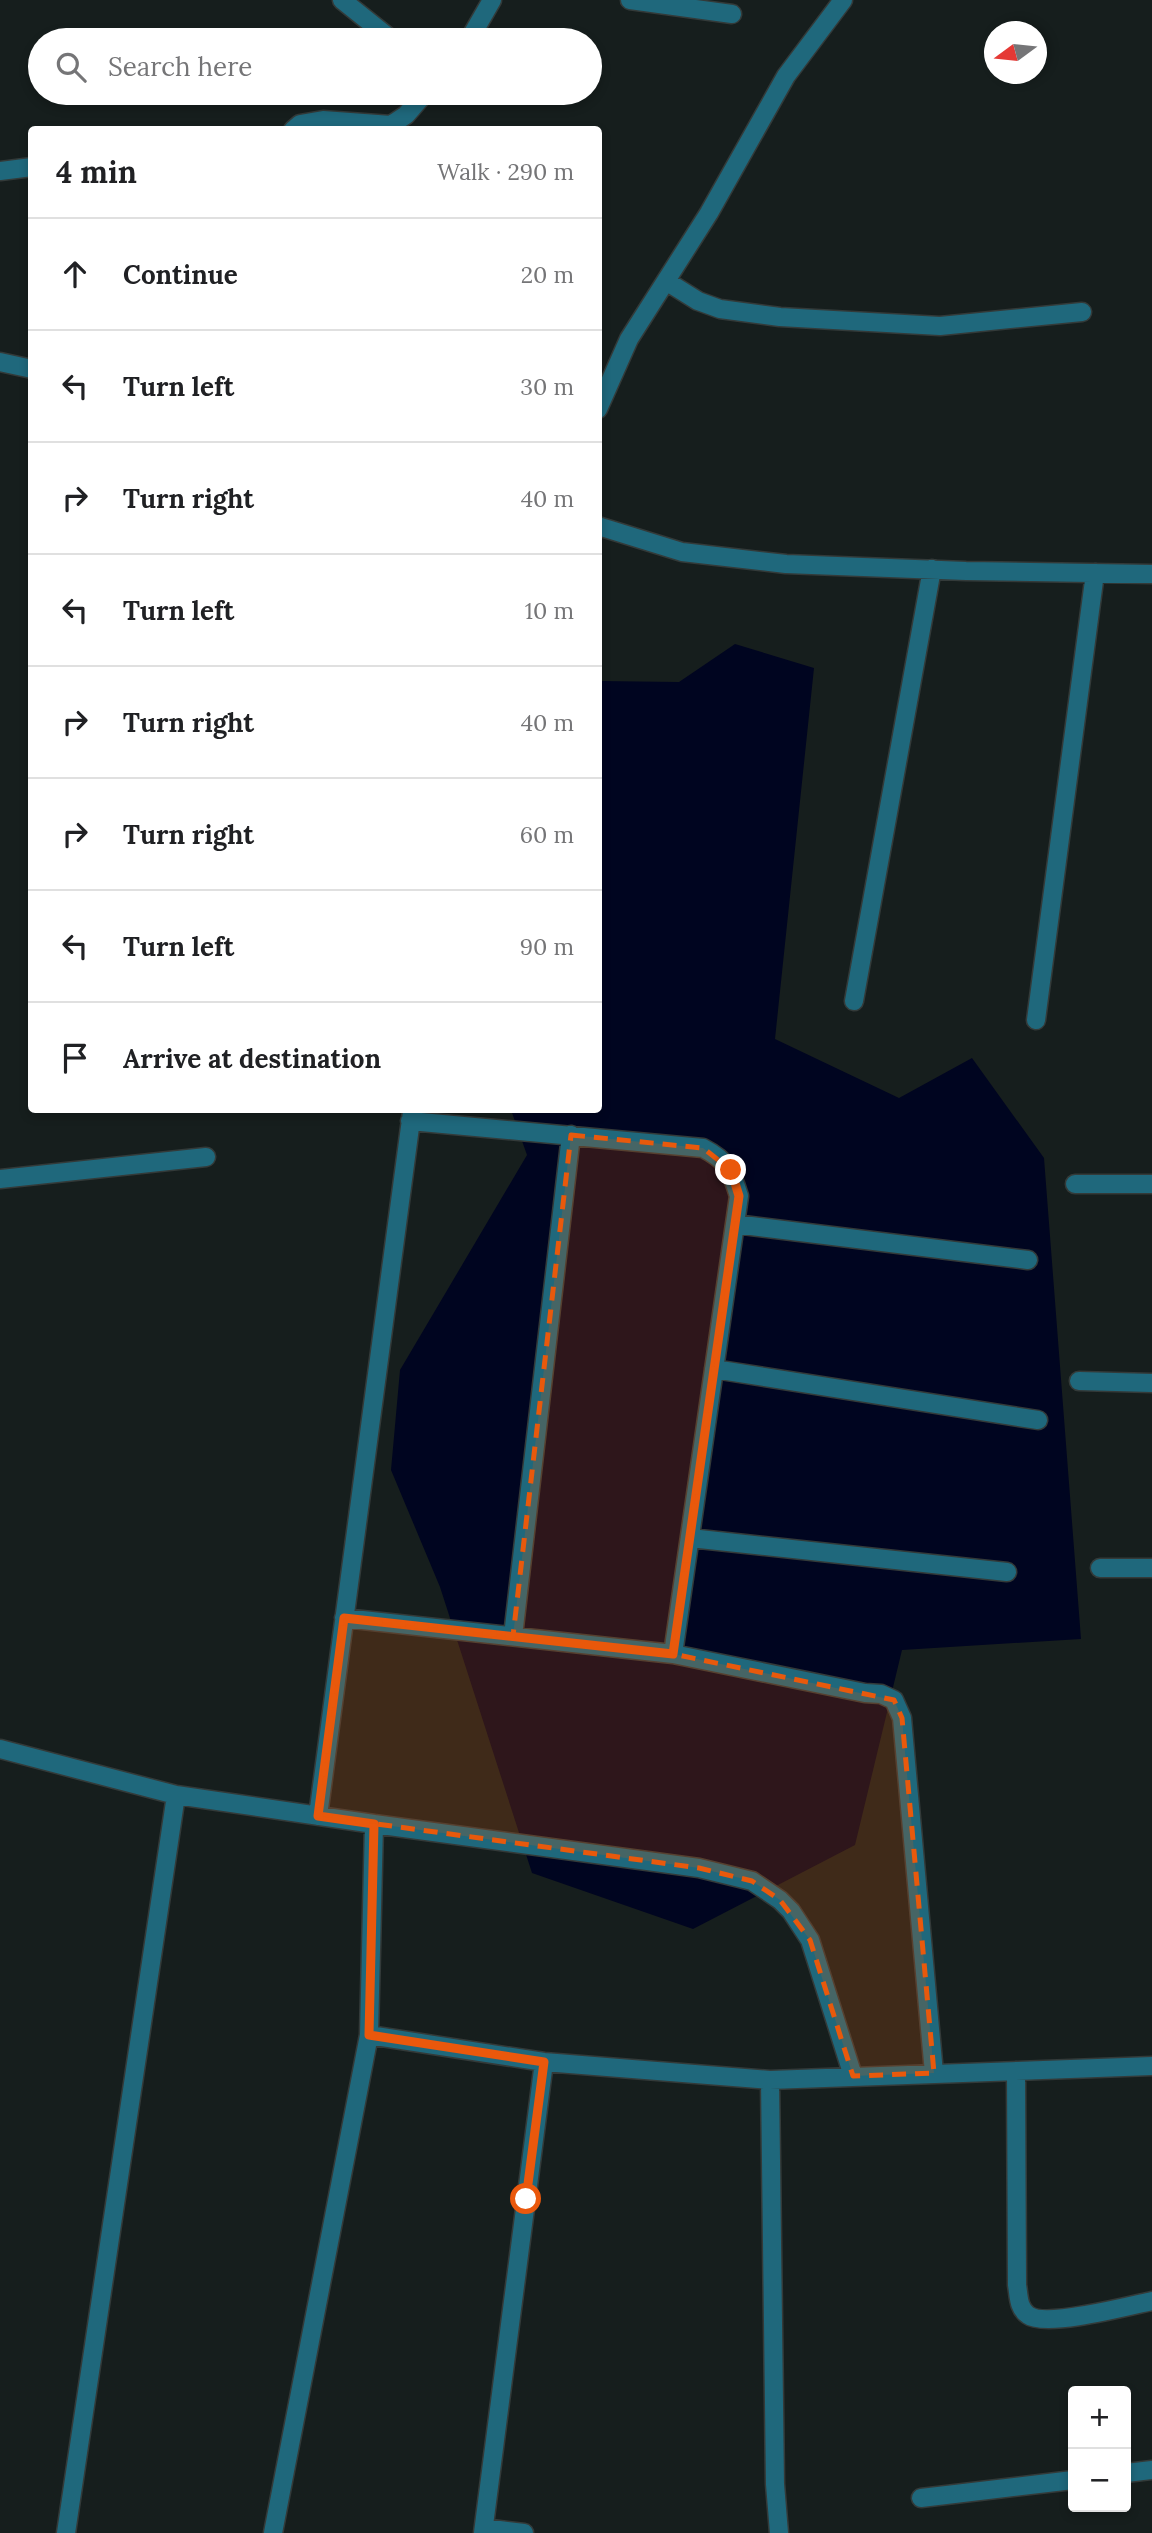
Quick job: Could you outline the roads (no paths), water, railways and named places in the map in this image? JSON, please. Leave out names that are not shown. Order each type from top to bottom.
[{"type":"street","points":[[342,0],[377,28]]},
{"type":"street","points":[[477,28],[492,0]]},
{"type":"street","points":[[631,0],[732,15]]},
{"type":"street","points":[[602,400],[629,339],[709,213],[786,76],[843,0]]},
{"type":"street","points":[[298,126],[323,120],[391,125],[415,105]]},
{"type":"street","points":[[0,171],[28,168]]},
{"type":"street","points":[[666,281],[698,301],[720,309],[780,317],[940,326],[1082,312]]},
{"type":"street","points":[[0,362],[28,368]]},
{"type":"street","points":[[602,527],[682,552],[786,564],[1152,574]]},
{"type":"street","points":[[854,1001],[932,569]]},
{"type":"street","points":[[1036,1020],[1095,573]]},
{"type":"street","points":[[318,1816],[411,1115],[571,1135],[703,1147],[721,1157],[731,1170],[739,1196],[673,1654]]},
{"type":"street","points":[[513,1636],[571,1135]]},
{"type":"street","points":[[0,1179],[206,1157]]},
{"type":"street","points":[[1075,1184],[1152,1184]]},
{"type":"street","points":[[735,1224],[1028,1260]]},
{"type":"street","points":[[714,1369],[1038,1420]]},
{"type":"street","points":[[1079,1381],[1152,1384]]},
{"type":"street","points":[[690,1538],[1007,1572]]},
{"type":"street","points":[[1100,1568],[1152,1568]]},
{"type":"street","points":[[344,1618],[673,1654],[881,1694],[894,1700],[902,1718],[934,2073]]},
{"type":"street","points":[[0,1749],[176,1795],[699,1868],[752,1881],[786,1905],[810,1940],[853,2077]]},
{"type":"street","points":[[66,2533],[176,1795]]},
{"type":"street","points":[[273,2533],[369,2035],[374,1824]]},
{"type":"street","points":[[369,2035],[544,2062],[770,2080],[1152,2066]]},
{"type":"street","points":[[524,2533],[483,2530],[544,2062]]},
{"type":"street","points":[[1016,2071],[1017,2285],[1020,2307],[1029,2317],[1047,2321],[1152,2301]]},
{"type":"street","points":[[770,2080],[775,2484],[779,2533]]},
{"type":"street","points":[[1131,2472],[1152,2470]]},
{"type":"street","points":[[921,2498],[1068,2481]]},
{"type":"water","points":[[735,644],[814,668],[775,1039],[899,1098],[972,1058],[1044,1158],[1081,1639],[902,1650],[855,1845],[693,1929],[532,1873],[440,1587],[391,1470],[400,1370],[527,1155],[512,1113],[602,1113],[602,681],[679,682]]}]
